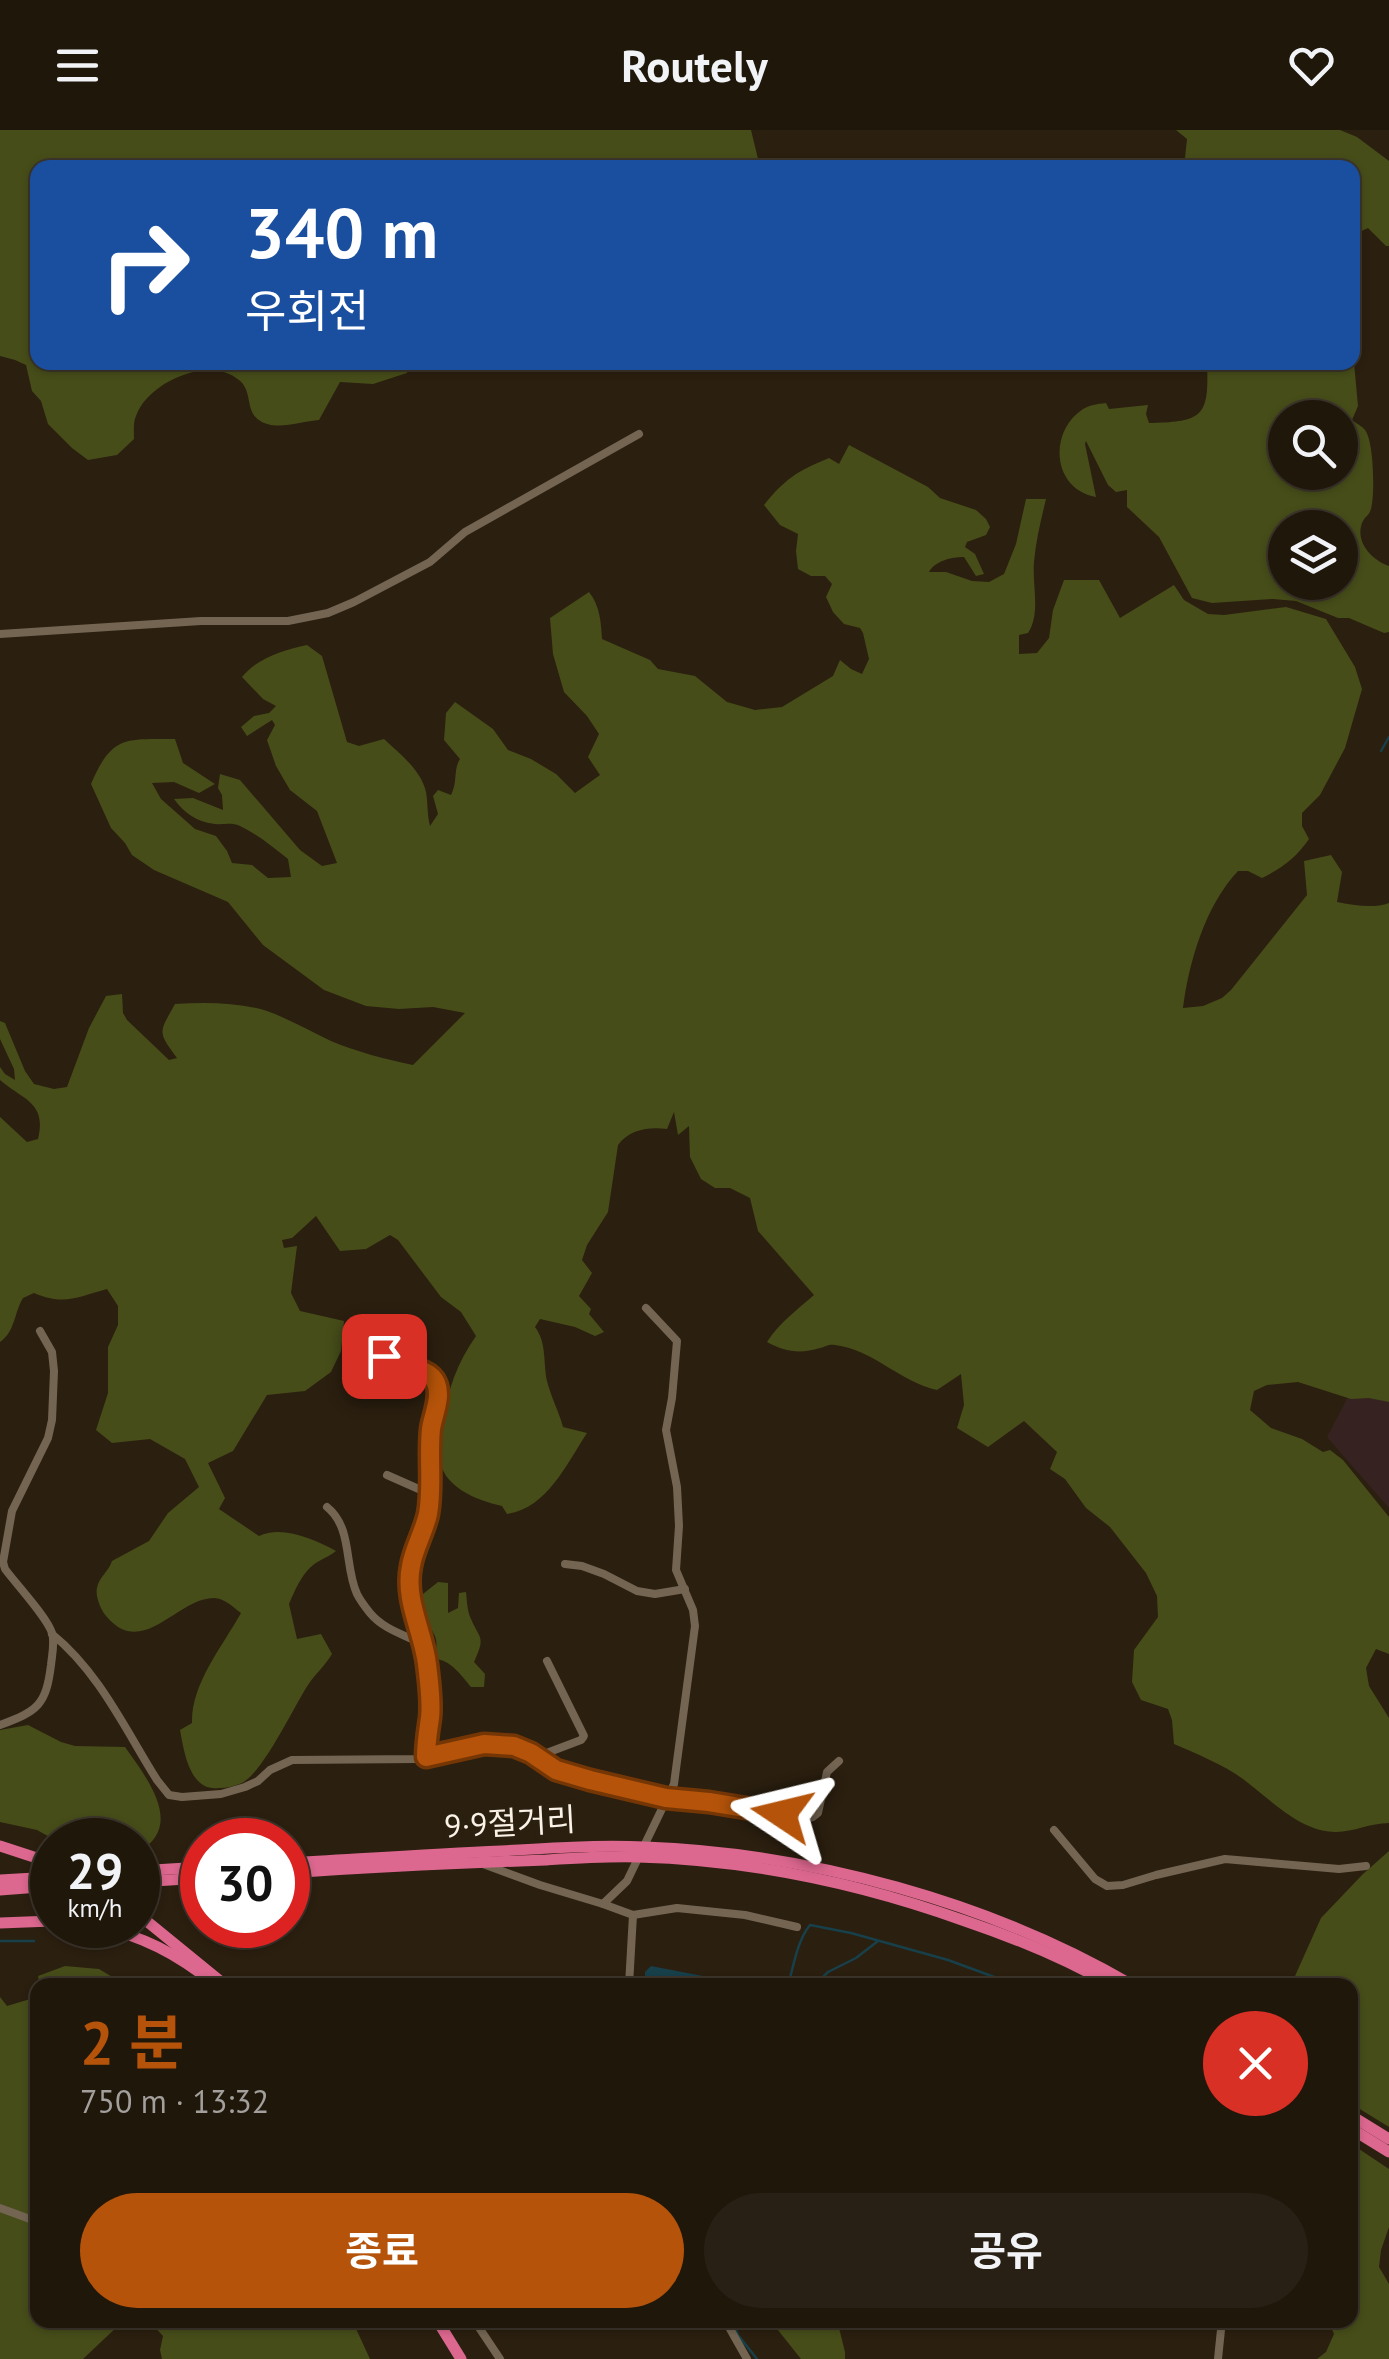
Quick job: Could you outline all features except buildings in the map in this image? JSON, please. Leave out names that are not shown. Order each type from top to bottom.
[{"type":"highway","points":[[0,1846],[30,1856]]},
{"type":"highway","name":"9·9절거리","points":[[310,1862],[558,1848],[756,1857],[907,1890],[1020,1929],[1120,1978]]},
{"type":"highway","name":"9·9절거리","points":[[310,1872],[641,1852],[704,1860],[785,1871],[906,1900],[1011,1937],[1100,1978]]},
{"type":"highway","points":[[0,1880],[30,1878]]},
{"type":"highway","points":[[0,1890],[30,1888]]},
{"type":"highway","points":[[0,1923],[30,1922]]},
{"type":"highway","points":[[160,1932],[211,1978]]},
{"type":"highway","points":[[160,1947],[209,1978]]},
{"type":"highway","points":[[1358,2120],[1389,2139]]},
{"type":"highway","points":[[1358,2133],[1389,2152]]},
{"type":"highway","points":[[442,2328],[460,2359]]},
{"type":"highway","points":[[451,2328],[469,2359]]},
{"type":"street","points":[[0,634],[288,621],[328,613],[430,562],[464,532],[640,434]]},
{"type":"street","points":[[603,1904],[627,1881],[674,1784],[695,1626],[693,1610],[676,1570],[679,1526],[666,1430],[677,1342],[646,1308]]},
{"type":"street","points":[[393,1322],[382,1351],[384,1356],[396,1365],[426,1373],[435,1380],[438,1398],[431,1430],[430,1494],[410,1576],[430,1693],[426,1757]]},
{"type":"street","points":[[0,1726],[35,1708],[46,1696],[53,1646],[46,1622],[1,1561],[12,1511],[48,1438],[52,1420],[52,1352],[40,1331]]},
{"type":"street","points":[[388,1475],[430,1494]]},
{"type":"street","points":[[326,1507],[334,1513],[343,1531],[357,1594],[371,1614],[386,1627],[424,1645]]},
{"type":"street","points":[[565,1564],[604,1574],[637,1591],[655,1594],[685,1589]]},
{"type":"street","points":[[52,1634],[72,1650],[95,1679],[156,1780],[169,1794],[221,1794],[258,1781],[270,1770],[292,1760],[418,1759],[484,1744],[514,1746],[556,1770],[666,1798],[759,1809],[804,1819],[818,1813],[828,1772],[839,1761]]},
{"type":"street","points":[[536,1757],[584,1736],[547,1661]]},
{"type":"street","points":[[1054,1830],[1095,1878],[1107,1886],[1225,1860],[1339,1869],[1366,1866]]},
{"type":"street","points":[[474,1861],[633,1915],[677,1908],[745,1915],[797,1927]]},
{"type":"street","points":[[629,1978],[633,1915]]},
{"type":"street","points":[[0,2208],[30,2219]]},
{"type":"street","points":[[482,2328],[500,2359]]},
{"type":"street","points":[[730,2328],[747,2359]]},
{"type":"street","points":[[1218,2359],[1221,2328]]},
{"type":"shaded area","points":[[1389,1319],[1389,1508],[1327,1437]]},
{"type":"green space","points":[[0,130],[751,130],[758,160],[30,160],[30,370],[212,370],[196,371],[166,383],[143,404],[135,418],[134,439],[117,455],[88,460],[48,424],[41,401],[32,391],[26,365],[0,356]]},
{"type":"green space","points":[[1176,130],[1340,130],[1357,137],[1389,161],[1389,246],[1368,228],[1360,232],[1360,160],[1183,160],[1187,139]]},
{"type":"green space","points":[[212,370],[408,370],[373,384],[340,382],[319,420],[280,426],[259,420],[252,412],[243,385],[226,373]]},
{"type":"green space","points":[[1207,370],[1355,370],[1357,400],[1268,400],[1268,490],[1358,490],[1358,424],[1364,429],[1373,468],[1372,502],[1360,530],[1371,555],[1389,566],[1389,632],[1284,600],[1358,600],[1358,510],[1268,510],[1268,599],[1212,603],[1192,598],[1159,537],[1127,507],[1127,490],[1116,492],[1108,485],[1086,441],[1096,497],[1081,492],[1063,472],[1060,445],[1064,431],[1083,409],[1106,403],[1109,409],[1148,405],[1149,423],[1192,418],[1204,405]]},
{"type":"green space","points":[[849,445],[928,487],[940,498],[976,510],[986,519],[990,527],[986,535],[967,542],[965,547],[975,554],[984,574],[976,576],[964,557],[944,560],[929,572],[989,582],[1004,574],[1016,544],[1026,499],[1046,499],[1034,562],[1034,617],[1028,633],[1019,635],[1019,654],[1037,653],[1049,638],[1053,610],[1064,580],[1099,580],[1120,618],[1174,585],[1184,600],[1208,614],[1286,607],[1326,619],[1355,667],[1362,689],[1345,748],[1320,795],[1302,813],[1302,826],[1309,839],[1294,857],[1262,878],[1238,871],[1226,885],[1200,935],[1183,1008],[1203,1006],[1231,990],[1307,895],[1304,861],[1331,855],[1342,872],[1337,902],[1370,906],[1389,903],[1389,1402],[1351,1399],[1298,1382],[1267,1385],[1254,1391],[1250,1410],[1271,1428],[1302,1439],[1323,1452],[1330,1450],[1343,1460],[1389,1517],[1389,1654],[1376,1649],[1366,1668],[1369,1686],[1389,1718],[1389,1823],[1336,1832],[1310,1827],[1235,1774],[1174,1744],[1168,1709],[1141,1700],[1132,1682],[1134,1650],[1158,1617],[1157,1596],[1146,1573],[1110,1527],[1086,1508],[1065,1479],[1050,1469],[1057,1452],[1024,1421],[988,1447],[957,1428],[964,1405],[961,1374],[937,1390],[849,1348],[831,1345],[793,1351],[767,1342],[814,1295],[758,1231],[750,1198],[730,1188],[715,1188],[701,1179],[690,1157],[689,1126],[678,1135],[674,1112],[667,1129],[640,1130],[618,1145],[608,1212],[587,1245],[582,1260],[592,1273],[579,1296],[604,1332],[595,1336],[540,1319],[535,1327],[543,1346],[547,1381],[563,1427],[587,1433],[554,1483],[521,1510],[507,1514],[502,1506],[471,1496],[453,1484],[441,1466],[439,1447],[450,1389],[476,1336],[461,1312],[441,1297],[398,1240],[390,1235],[366,1249],[340,1251],[316,1216],[292,1238],[282,1240],[284,1248],[297,1246],[291,1293],[300,1311],[344,1321],[341,1351],[331,1372],[305,1391],[267,1395],[233,1451],[208,1463],[225,1498],[219,1509],[259,1536],[288,1533],[336,1551],[310,1568],[289,1604],[297,1639],[321,1634],[332,1654],[251,1776],[234,1786],[209,1788],[190,1769],[180,1730],[192,1723],[202,1680],[241,1613],[214,1598],[134,1632],[120,1628],[107,1617],[97,1595],[98,1584],[112,1561],[149,1541],[168,1513],[199,1487],[185,1459],[150,1439],[112,1443],[96,1430],[108,1393],[108,1347],[118,1325],[118,1306],[107,1289],[63,1300],[34,1293],[23,1298],[11,1328],[0,1342],[0,1117],[27,1142],[38,1139],[40,1127],[31,1103],[0,1080],[0,1067],[15,1080],[0,1039],[0,1021],[5,1023],[34,1084],[54,1089],[67,1087],[89,1028],[106,996],[122,994],[127,1020],[169,1060],[177,1058],[162,1032],[175,1004],[221,1003],[256,1008],[341,1045],[413,1065],[465,1013],[433,1007],[366,1006],[324,990],[263,945],[228,902],[154,870],[132,855],[111,828],[91,784],[106,756],[122,743],[175,739],[183,763],[215,784],[199,793],[174,782],[152,783],[161,799],[195,829],[216,836],[232,863],[252,865],[268,878],[291,877],[288,859],[259,837],[237,825],[197,819],[174,799],[193,798],[223,810],[218,788],[220,774],[240,780],[300,850],[322,866],[337,863],[317,811],[290,790],[276,766],[267,740],[275,725],[272,720],[247,736],[241,727],[276,706],[263,699],[242,677],[280,652],[307,645],[322,656],[347,742],[359,746],[384,739],[403,757],[423,784],[430,826],[438,814],[433,796],[438,790],[451,795],[460,759],[444,740],[446,713],[455,702],[493,729],[508,750],[556,774],[575,793],[600,775],[588,757],[599,734],[564,692],[553,654],[550,618],[589,592],[598,609],[602,639],[650,660],[658,669],[695,676],[727,702],[755,710],[782,707],[833,676],[840,660],[862,674],[869,659],[863,633],[860,628],[844,624],[833,612],[826,597],[832,584],[825,576],[811,576],[798,569],[798,534],[780,525],[764,505],[800,472],[829,458],[839,464]]},
{"type":"green space","points":[[438,1582],[448,1583],[448,1613],[458,1608],[459,1593],[466,1592],[470,1616],[480,1639],[474,1662],[485,1674],[484,1687],[471,1687],[450,1665],[434,1659],[436,1643],[426,1619],[423,1594]]},
{"type":"green space","points":[[28,1725],[75,1746],[125,1747],[151,1787],[161,1815],[160,1822],[160,1818],[30,1818],[30,1828],[0,1822],[0,1730]]},
{"type":"green space","points":[[1389,1851],[1389,2127],[1358,2108],[1358,1978],[1294,1978],[1321,1918]]},
{"type":"green space","points":[[65,1966],[99,1969],[114,1978],[38,1978]]},
{"type":"green space","points":[[0,1997],[7,2006],[30,1999],[30,2215],[0,2204]]},
{"type":"green space","points":[[1358,2148],[1389,2169],[1389,2227],[1379,2267],[1389,2284],[1389,2359],[1317,2359],[1326,2352],[1334,2334],[1331,2328],[1358,2328]]},
{"type":"green space","points":[[0,2211],[30,2222],[30,2328],[116,2328],[83,2359],[0,2359]]},
{"type":"green space","points":[[156,2328],[356,2328],[370,2359],[162,2359],[163,2336]]},
{"type":"green space","points":[[776,2328],[839,2328],[845,2359],[801,2359]]},
{"type":"water","points":[[651,1966],[714,1978],[645,1978]]},
{"type":"waterway","points":[[1381,751],[1389,737]]},
{"type":"waterway","points":[[790,1978],[810,1925],[948,1960],[997,1978]]},
{"type":"waterway","points":[[0,1941],[30,1941]]},
{"type":"waterway","points":[[822,1978],[878,1941]]},
{"type":"waterway","points":[[735,2328],[757,2359]]},
{"type":"route","points":[[384,1356],[396,1365],[426,1373],[437,1386],[428,1510],[410,1576],[430,1693],[426,1757],[484,1744],[514,1746],[556,1770],[590,1780],[666,1798],[782,1814]]}]
